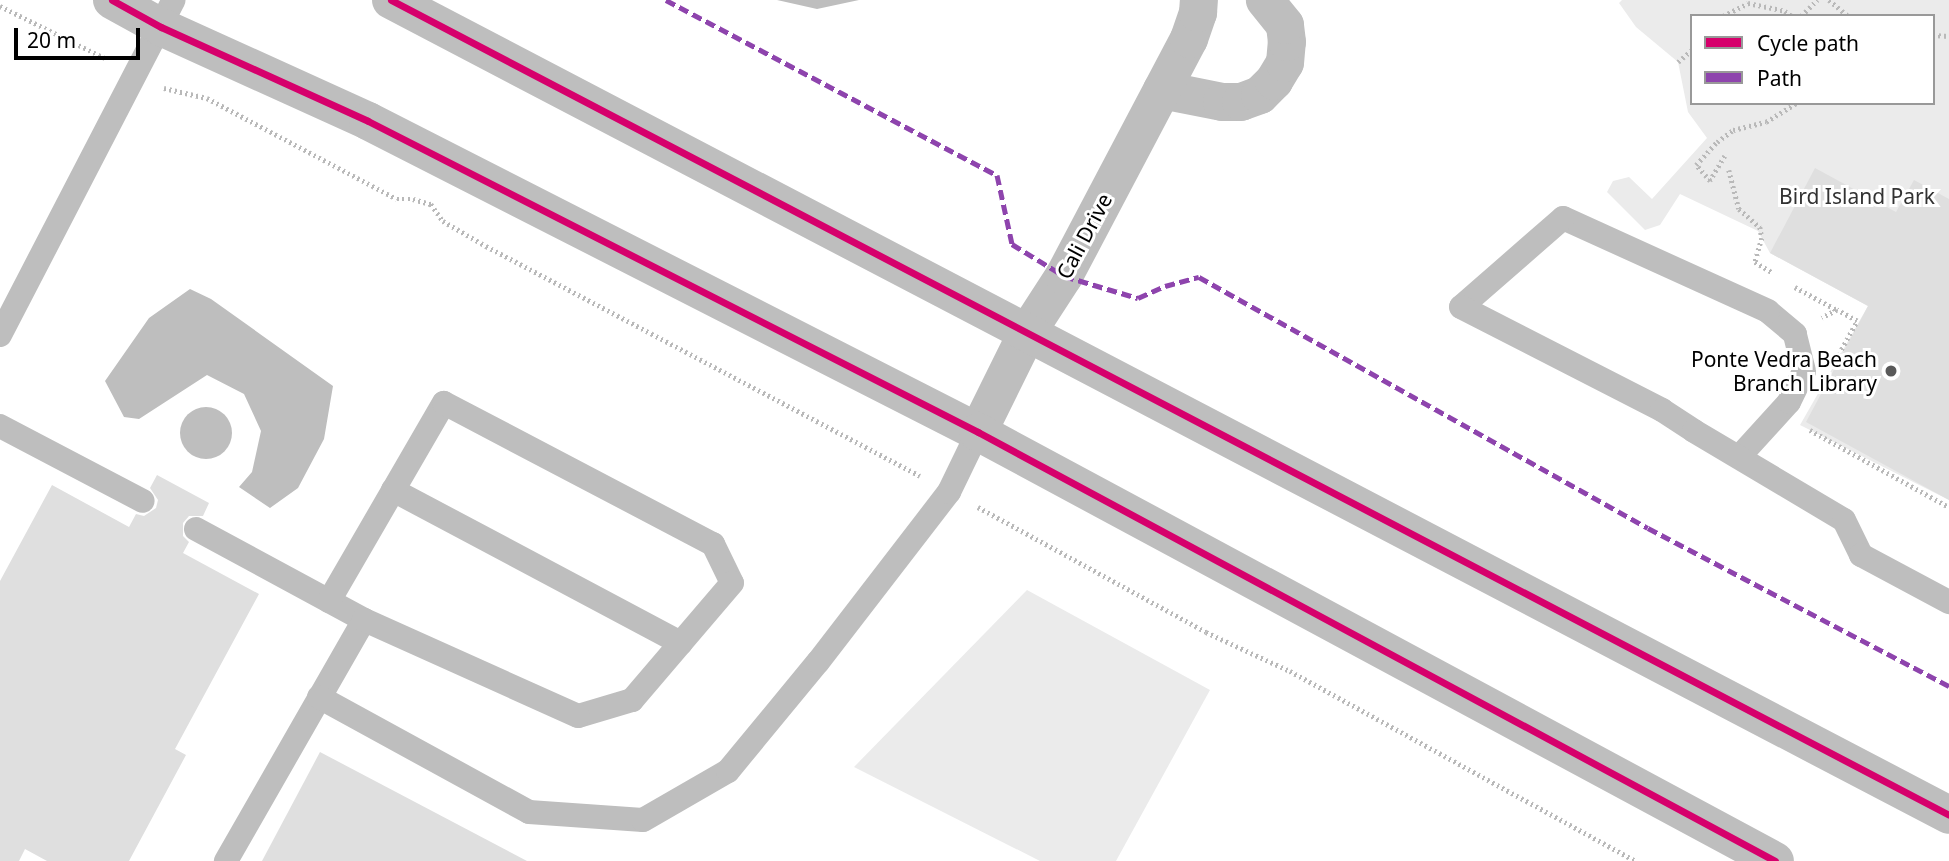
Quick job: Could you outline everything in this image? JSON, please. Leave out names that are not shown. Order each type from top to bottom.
[{"type":"main road","points":[[112,0],[168,13],[368,121],[978,432],[1776,861]]},
{"type":"main road","points":[[391,0],[1949,815]]},
{"type":"main road","name":"Cali Drive","points":[[978,432],[1027,333],[1064,276],[1163,90],[1189,39],[1198,13],[1199,0]]},
{"type":"main road","points":[[1163,90],[1222,102],[1241,102],[1260,95],[1274,81],[1285,62],[1287,42],[1285,25],[1265,0]]},
{"type":"lane","points":[[0,335],[168,13]]},
{"type":"lane","points":[[1739,457],[1789,402],[1804,371],[1795,334],[1768,311],[1563,218],[1461,307],[1662,410],[1739,457],[1844,520],[1861,555],[1949,602]]},
{"type":"lane","points":[[195,529],[364,620],[578,716],[632,700],[732,583],[713,544],[444,403],[329,601]]},
{"type":"lane","points":[[0,426],[143,501]]},
{"type":"lane","points":[[319,697],[529,813],[643,820],[728,771],[818,662],[949,492],[978,432]]},
{"type":"lane","points":[[393,490],[681,643]]},
{"type":"lane","points":[[226,861],[364,620]]},
{"type":"path","points":[[1733,8],[1736,0]]},
{"type":"path","points":[[1803,14],[1817,0]]},
{"type":"path","points":[[1829,0],[1846,14]]},
{"type":"path","points":[[1726,14],[1748,2],[1789,14]]},
{"type":"path","points":[[0,6],[163,88],[207,98],[397,199],[413,199],[431,204],[443,221],[499,253],[1206,632],[1290,671],[1636,861]]},
{"type":"path","points":[[1678,62],[1690,52]]},
{"type":"path","points":[[1725,156],[1710,181],[1696,165],[1733,130],[1766,122],[1794,105]]},
{"type":"path","points":[[1728,170],[1739,209],[1760,227],[1762,238],[1755,261],[1776,275]]},
{"type":"path","points":[[1786,281],[1857,321],[1832,367]]},
{"type":"path","points":[[1820,319],[1837,310]]},
{"type":"path","points":[[1800,425],[1949,507]]},
{"type":"green space","name":"Bird Island Park","points":[[1622,0],[1949,0],[1949,500],[1800,425],[1868,306],[1770,253],[1758,231],[1680,194],[1660,225],[1645,230],[1607,192],[1613,181],[1629,177],[1652,199],[1707,138],[1688,112],[1678,62],[1636,27],[1619,3]]},
{"type":"green space","points":[[1027,590],[1210,690],[1116,861],[1040,861],[854,767]]},
{"type":"shaded area","points":[[777,0],[859,0],[817,9]]},
{"type":"shaded area","points":[[190,289],[211,299],[333,386],[324,439],[298,488],[270,508],[239,487],[252,472],[261,431],[244,394],[207,375],[139,419],[124,417],[105,381],[149,318]]},
{"type":"shaded area","points":[[206,407],[225,414],[232,433],[225,452],[206,459],[187,452],[180,433],[187,414]]},
{"type":"building","name":"Ponte Vedra Beach Branch Library","points":[[1815,168],[1896,212],[1914,180],[1949,199],[1949,500],[1806,422],[1868,306],[1770,253]]},
{"type":"building","points":[[157,475],[209,503],[203,516],[189,516],[183,523],[183,536],[189,542],[183,553],[259,594],[175,749],[186,755],[129,861],[47,861],[25,849],[19,861],[0,861],[0,581],[52,485],[129,527],[136,514],[144,516],[156,508],[158,500],[150,488]]},
{"type":"building","points":[[320,752],[527,861],[262,861]]},
{"type":"marked path","points":[[666,0],[997,175],[1012,244],[1064,276],[1138,298],[1165,286],[1199,277],[1648,528],[1949,686]]},
{"type":"cycle path","points":[[112,0],[161,27],[368,121],[978,432],[1775,861]]},
{"type":"cycle path","points":[[391,0],[1949,815]]},
{"type":"place","name":"Ponte Vedra Beach Branch Library","points":[[1891,371]]}]
